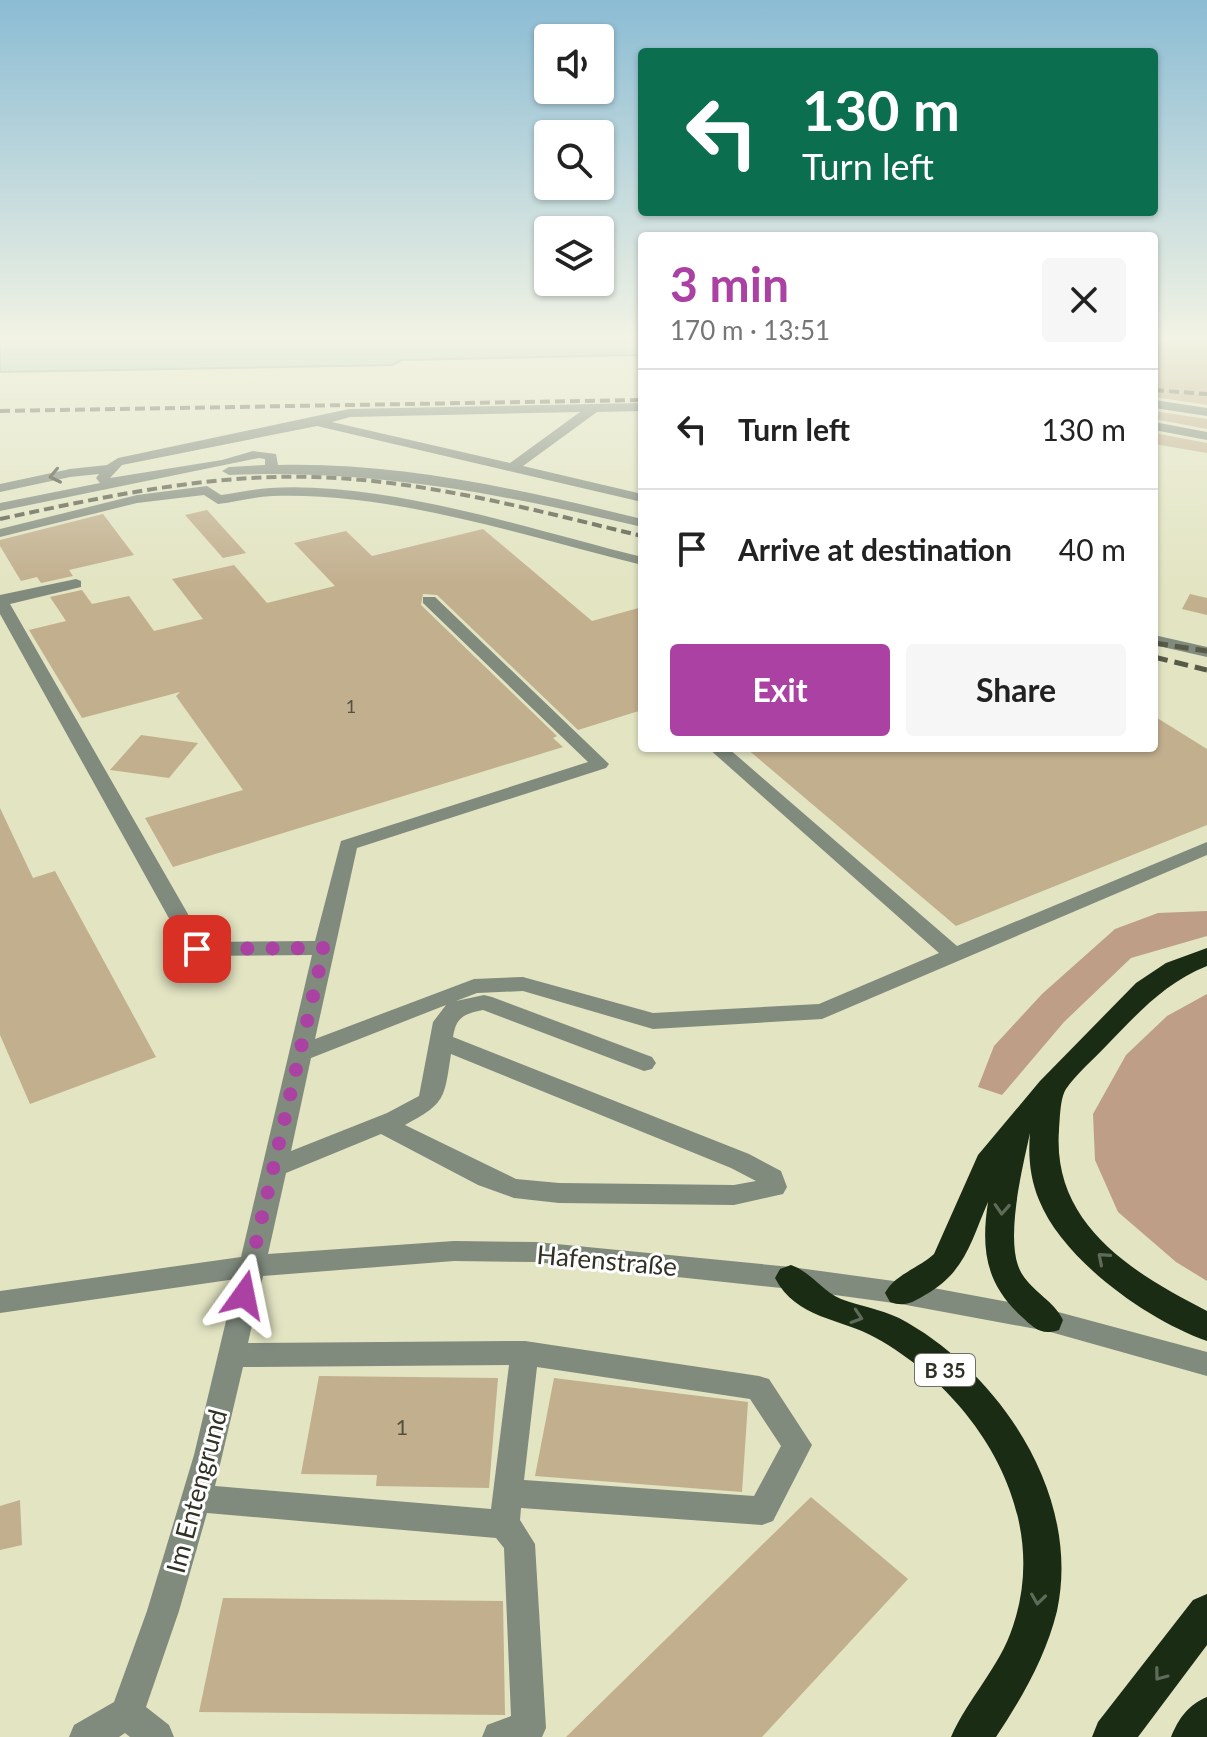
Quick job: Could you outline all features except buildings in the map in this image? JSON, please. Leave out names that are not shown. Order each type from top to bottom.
[{"type":"highway","points":[[901,1293],[933,1275],[946,1262],[989,1163],[1050,1088],[1145,989],[1175,969],[1207,956]]},
{"type":"highway","points":[[1050,1088],[1044,1158],[1055,1202],[1089,1246],[1116,1270],[1137,1286],[1207,1327]]},
{"type":"highway","points":[[1016,1132],[1003,1196],[1000,1255],[1004,1273],[1017,1292],[1047,1320]]},
{"type":"highway","name":"B 35","points":[[791,1278],[828,1307],[881,1324],[965,1387],[989,1413],[1027,1481],[1038,1521],[1042,1561],[1038,1607],[1012,1678],[972,1737]]},
{"type":"highway","points":[[1113,1737],[1207,1613]]},
{"type":"highway","points":[[1192,1737],[1207,1717]]},
{"type":"street","points":[[108,485],[103,478],[118,462],[320,421]]},
{"type":"street","points":[[512,468],[576,421]]},
{"type":"street","points":[[317,422],[638,497]]},
{"type":"street","points":[[1158,427],[1207,436]]},
{"type":"street","points":[[0,507],[108,485],[272,468],[359,470],[439,478],[527,495],[638,522]]},
{"type":"street","points":[[0,488],[70,473],[112,469]]},
{"type":"street","points":[[0,533],[137,499],[207,490],[218,500],[270,492],[323,494],[435,511],[638,560]]},
{"type":"street","points":[[76,584],[0,600],[197,949],[322,955]]},
{"type":"street","name":"Im Entengrund","points":[[127,1713],[163,1611],[196,1498],[348,845],[600,764],[429,600]]},
{"type":"street","points":[[1158,641],[1207,652]]},
{"type":"street","points":[[722,752],[954,955]]},
{"type":"street","points":[[299,1054],[474,986],[523,984],[653,1021],[822,1011],[1207,848]]},
{"type":"street","points":[[272,1168],[428,1102],[434,1089],[444,1022],[455,1009],[484,1002],[644,1063]]},
{"type":"street","points":[[382,1124],[487,1178],[514,1188],[559,1193],[734,1195],[774,1187],[772,1178],[740,1161],[439,1040]]},
{"type":"street","name":"Hafenstraße","points":[[0,1302],[251,1266],[454,1251],[536,1252],[791,1278],[901,1293],[1047,1320],[1207,1364]]},
{"type":"street","points":[[196,1498],[506,1508],[762,1511],[797,1445],[759,1388],[525,1353],[231,1355]]},
{"type":"street","points":[[499,1737],[529,1728],[519,1544],[506,1508],[525,1353]]},
{"type":"street","points":[[86,1737],[127,1713],[157,1737]]},
{"type":"shaded area","points":[[1207,911],[1207,936],[1131,958],[1064,1022],[1002,1095],[978,1087],[994,1046],[1042,994],[1115,929],[1158,913]]},
{"type":"shaded area","points":[[1207,994],[1207,1281],[1176,1262],[1118,1212],[1095,1160],[1093,1114],[1126,1055],[1167,1016]]},
{"type":"railway","points":[[0,519],[116,495],[195,483],[313,477],[438,490],[638,535]]},
{"type":"railway","points":[[1158,644],[1207,651]]},
{"type":"railway","points":[[1158,658],[1207,670]]},
{"type":"route","points":[[197,949],[324,948],[244,1295]]}]
